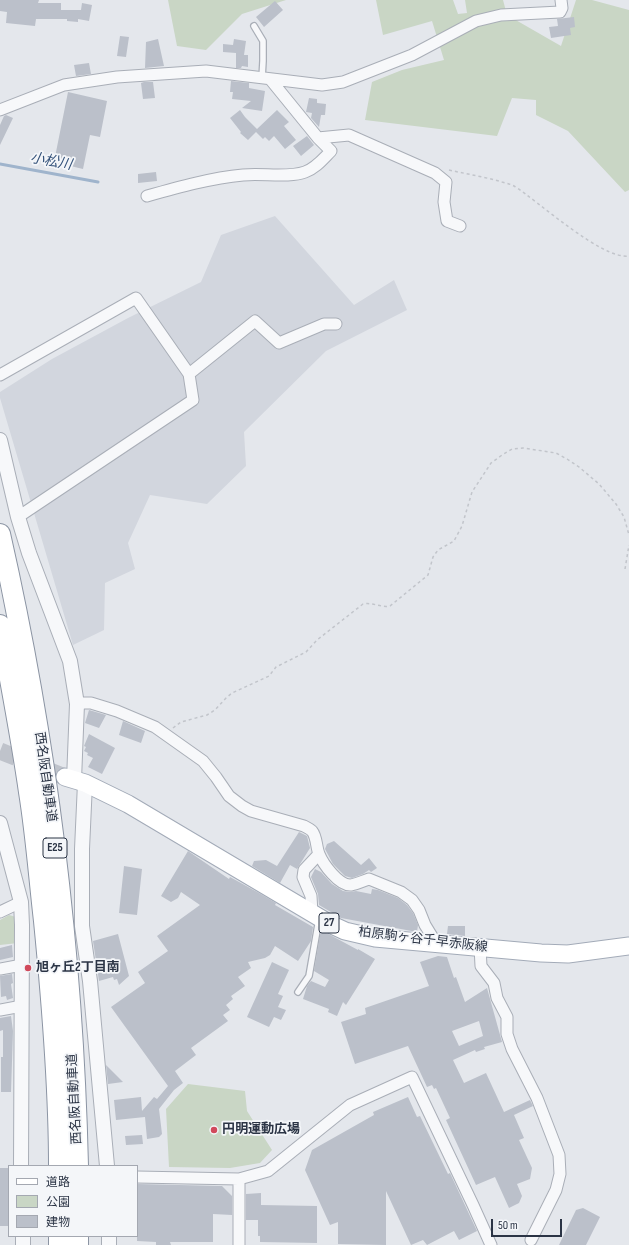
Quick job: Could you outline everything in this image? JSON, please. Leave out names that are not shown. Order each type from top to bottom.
[{"type":"highway","name":"西名阪自動車道","points":[[0,534],[13,590],[33,700],[57,865],[69,993],[78,1165]]},
{"type":"highway","name":"西名阪自動車道","points":[[0,625],[21,735],[38,859],[55,1052],[59,1165]]},
{"type":"main road","name":"柏原駒ヶ谷千早赤阪線","points":[[75,780],[128,804],[332,925],[345,930],[375,938],[541,953],[568,954],[629,946]]},
{"type":"street","points":[[0,110],[64,85],[118,77],[206,71],[322,85],[343,82],[412,55],[476,21],[501,15],[560,12],[563,1]]},
{"type":"street","points":[[147,196],[228,177],[254,174],[303,173],[313,168],[331,150],[318,138],[266,78]]},
{"type":"street","points":[[318,138],[349,135],[435,174],[446,182],[444,202],[447,221],[460,226]]},
{"type":"street","points":[[0,375],[136,298],[189,374],[193,400],[18,517]]},
{"type":"street","points":[[189,374],[255,321],[279,343],[324,324],[336,324]]},
{"type":"street","points":[[0,440],[18,517],[29,553],[70,661],[77,704],[75,780],[82,849],[82,926],[90,981],[107,1165]]},
{"type":"street","points":[[77,704],[84,702],[117,711],[155,727],[203,761],[229,796],[251,812],[304,826],[312,830],[316,839],[319,854],[325,865],[338,880],[345,884],[351,885],[369,879],[401,892],[412,900],[419,910],[425,925],[436,943]]},
{"type":"street","points":[[0,823],[21,902],[21,1165]]},
{"type":"street","points":[[315,915],[311,896],[303,877],[304,870],[319,854]]},
{"type":"street","points":[[0,912],[21,902]]},
{"type":"street","points":[[480,947],[481,966],[494,983],[497,998],[507,1017],[506,1034],[537,1098],[559,1155],[560,1174],[556,1190],[532,1243]]},
{"type":"street","points":[[0,968],[22,965]]},
{"type":"street","points":[[0,1010],[22,1006]]},
{"type":"street","points":[[138,1177],[239,1179],[268,1171],[350,1105],[412,1077],[491,1245]]},
{"type":"street","points":[[239,1179],[239,1245]]},
{"type":"lane","points":[[254,26],[263,41],[263,61],[266,78]]},
{"type":"lane","points":[[298,992],[309,976],[315,915]]},
{"type":"path","points":[[446,182],[448,170],[513,185],[598,246],[610,253],[624,257],[629,256]]},
{"type":"path","points":[[165,734],[181,722],[207,715],[215,710],[232,693],[269,676],[276,667],[306,652],[317,640],[363,604],[369,603],[385,607],[390,606],[428,575],[433,557],[438,550],[454,541],[462,526],[472,492],[492,463],[512,449],[523,448],[556,453],[579,467],[599,484],[616,504],[624,516],[629,535]]},
{"type":"path","points":[[626,569],[629,546]]},
{"type":"shaded area","points":[[275,216],[354,305],[394,280],[407,310],[326,351],[244,432],[246,466],[207,504],[150,495],[128,543],[135,569],[105,583],[104,630],[73,645],[0,398],[0,392],[52,359],[128,318],[201,282],[221,235]]},
{"type":"green space","points":[[168,0],[286,0],[242,14],[206,50],[177,46]]},
{"type":"green space","points":[[376,0],[453,0],[458,14],[467,13],[465,0],[503,0],[507,15],[561,46],[576,0],[592,0],[629,10],[629,190],[625,192],[568,131],[536,115],[536,100],[512,98],[497,136],[365,120],[372,82],[402,70],[444,60],[432,21],[383,35]]},
{"type":"green space","points":[[9,915],[16,917],[18,943],[0,945],[0,920]]},
{"type":"green space","name":"円明運動広場","points":[[188,1084],[245,1091],[247,1111],[272,1150],[260,1163],[230,1168],[169,1167],[166,1109]]},
{"type":"building","points":[[0,0],[39,0],[38,3],[61,3],[61,10],[81,10],[82,3],[92,5],[89,21],[78,19],[78,22],[67,21],[67,19],[36,19],[35,26],[6,23],[7,12],[0,11]]},
{"type":"building","points":[[275,1],[283,10],[264,27],[256,17]]},
{"type":"building","points":[[574,17],[575,27],[570,28],[571,35],[551,38],[549,27],[558,26],[557,19]]},
{"type":"building","points":[[120,36],[129,37],[126,57],[117,56]]},
{"type":"building","points":[[158,39],[164,66],[145,68],[146,42]]},
{"type":"building","points":[[234,39],[246,41],[244,55],[248,55],[248,67],[242,66],[241,68],[236,68],[236,53],[223,52],[223,44],[233,45]]},
{"type":"building","points":[[89,63],[91,74],[76,76],[74,65]]},
{"type":"building","points":[[231,81],[249,83],[249,88],[265,91],[262,111],[242,108],[251,101],[232,99],[233,92],[230,92]]},
{"type":"building","points":[[153,82],[155,98],[143,99],[141,83]]},
{"type":"building","points":[[68,92],[107,101],[100,137],[90,135],[83,169],[54,162]]},
{"type":"building","points":[[309,98],[317,99],[317,103],[326,104],[325,115],[321,115],[319,127],[311,118],[312,113],[306,112]]},
{"type":"building","points":[[240,110],[257,129],[277,110],[289,122],[284,126],[296,140],[285,149],[274,136],[269,141],[265,137],[263,139],[256,132],[248,140],[240,133],[241,132],[230,118]]},
{"type":"building","points":[[6,115],[13,118],[0,145],[0,125],[4,116]]},
{"type":"building","points":[[307,136],[314,145],[301,156],[293,146]]},
{"type":"building","points":[[156,172],[157,181],[138,183],[138,174]]},
{"type":"building","points":[[89,710],[106,715],[99,728],[85,723]]},
{"type":"building","points":[[123,721],[145,731],[141,743],[119,735]]},
{"type":"building","points":[[89,734],[115,748],[102,774],[88,767],[93,758],[87,755],[88,753],[84,751],[86,747],[84,746]]},
{"type":"building","points":[[299,832],[307,836],[310,848],[297,869],[290,865],[280,883],[252,866],[254,861],[266,860],[277,866]]},
{"type":"building","points":[[334,841],[361,865],[369,858],[377,868],[371,872],[369,870],[352,878],[345,876],[333,864],[325,849],[327,844]]},
{"type":"building","points":[[188,851],[229,879],[230,877],[259,893],[276,903],[275,905],[313,927],[311,941],[298,961],[275,946],[270,955],[265,958],[248,962],[251,968],[238,977],[245,986],[231,996],[233,999],[226,1005],[230,1010],[223,1015],[228,1021],[191,1048],[196,1055],[175,1071],[183,1083],[174,1090],[159,1109],[162,1134],[159,1137],[147,1139],[145,1117],[116,1120],[114,1100],[141,1097],[142,1111],[154,1097],[157,1099],[168,1086],[111,1007],[145,983],[138,972],[168,951],[157,936],[200,905],[181,892],[178,898],[171,902],[161,896]]},
{"type":"building","points":[[124,866],[142,869],[137,915],[119,913]]},
{"type":"building","points":[[315,869],[321,872],[332,884],[343,891],[356,891],[371,894],[372,889],[398,898],[407,905],[413,913],[418,925],[417,932],[341,918],[319,905],[318,894],[311,877]]},
{"type":"building","points":[[448,926],[465,926],[465,936],[447,934]]},
{"type":"building","points":[[321,930],[375,959],[346,1005],[343,1002],[337,1016],[328,1012],[329,1009],[303,999],[307,986],[311,981],[325,987],[329,980],[314,971]]},
{"type":"building","points":[[118,934],[129,976],[119,985],[117,979],[114,980],[113,977],[99,981],[93,941]]},
{"type":"building","points":[[12,945],[13,957],[0,960],[0,948]]},
{"type":"building","points":[[438,956],[447,957],[454,978],[456,977],[465,1002],[487,988],[502,1042],[484,1047],[485,1049],[476,1052],[475,1050],[453,1060],[464,1083],[486,1073],[504,1112],[530,1100],[533,1106],[514,1115],[524,1138],[519,1140],[532,1168],[530,1179],[517,1184],[522,1196],[519,1203],[509,1208],[495,1177],[476,1185],[446,1120],[450,1118],[436,1088],[434,1089],[432,1085],[427,1087],[408,1046],[355,1064],[341,1022],[366,1014],[365,1008],[429,986],[420,962]],"holes":[[[479,1021],[483,1036],[459,1046],[452,1031]]]},
{"type":"building","points":[[272,962],[289,970],[278,994],[283,996],[278,1007],[286,1010],[281,1020],[274,1017],[269,1027],[247,1017]]},
{"type":"building","points":[[12,974],[13,983],[11,984],[13,998],[7,1000],[6,996],[1,997],[0,976]]},
{"type":"building","points":[[11,1016],[13,1031],[11,1092],[1,1092],[3,1030],[0,1031],[0,1018]]},
{"type":"building","points":[[106,1065],[123,1082],[108,1084]]},
{"type":"building","points":[[408,1097],[417,1117],[420,1116],[448,1174],[450,1173],[477,1231],[459,1240],[454,1231],[427,1245],[423,1240],[411,1245],[386,1191],[386,1245],[338,1244],[338,1222],[330,1225],[305,1170],[312,1150],[374,1115],[373,1112]]},
{"type":"building","points":[[142,1135],[143,1144],[126,1145],[125,1136]]},
{"type":"building","points":[[0,1168],[8,1168],[8,1226],[0,1226]]},
{"type":"building","points":[[138,1184],[222,1186],[232,1196],[232,1215],[213,1214],[213,1242],[170,1242],[171,1245],[156,1245],[156,1242],[137,1241]]},
{"type":"building","points":[[261,1193],[261,1205],[317,1206],[317,1243],[260,1242],[260,1236],[258,1236],[258,1220],[246,1220],[246,1194]]},
{"type":"building","points":[[583,1208],[600,1217],[586,1245],[559,1245],[576,1210]]},
{"type":"waterway","name":"小松川","points":[[0,164],[98,182]]},
{"type":"tunnel","points":[[0,751],[65,777]]},
{"type":"place","name":"旭ヶ丘2丁目南","points":[[28,968]]},
{"type":"place","name":"円明運動広場","points":[[214,1130]]}]
